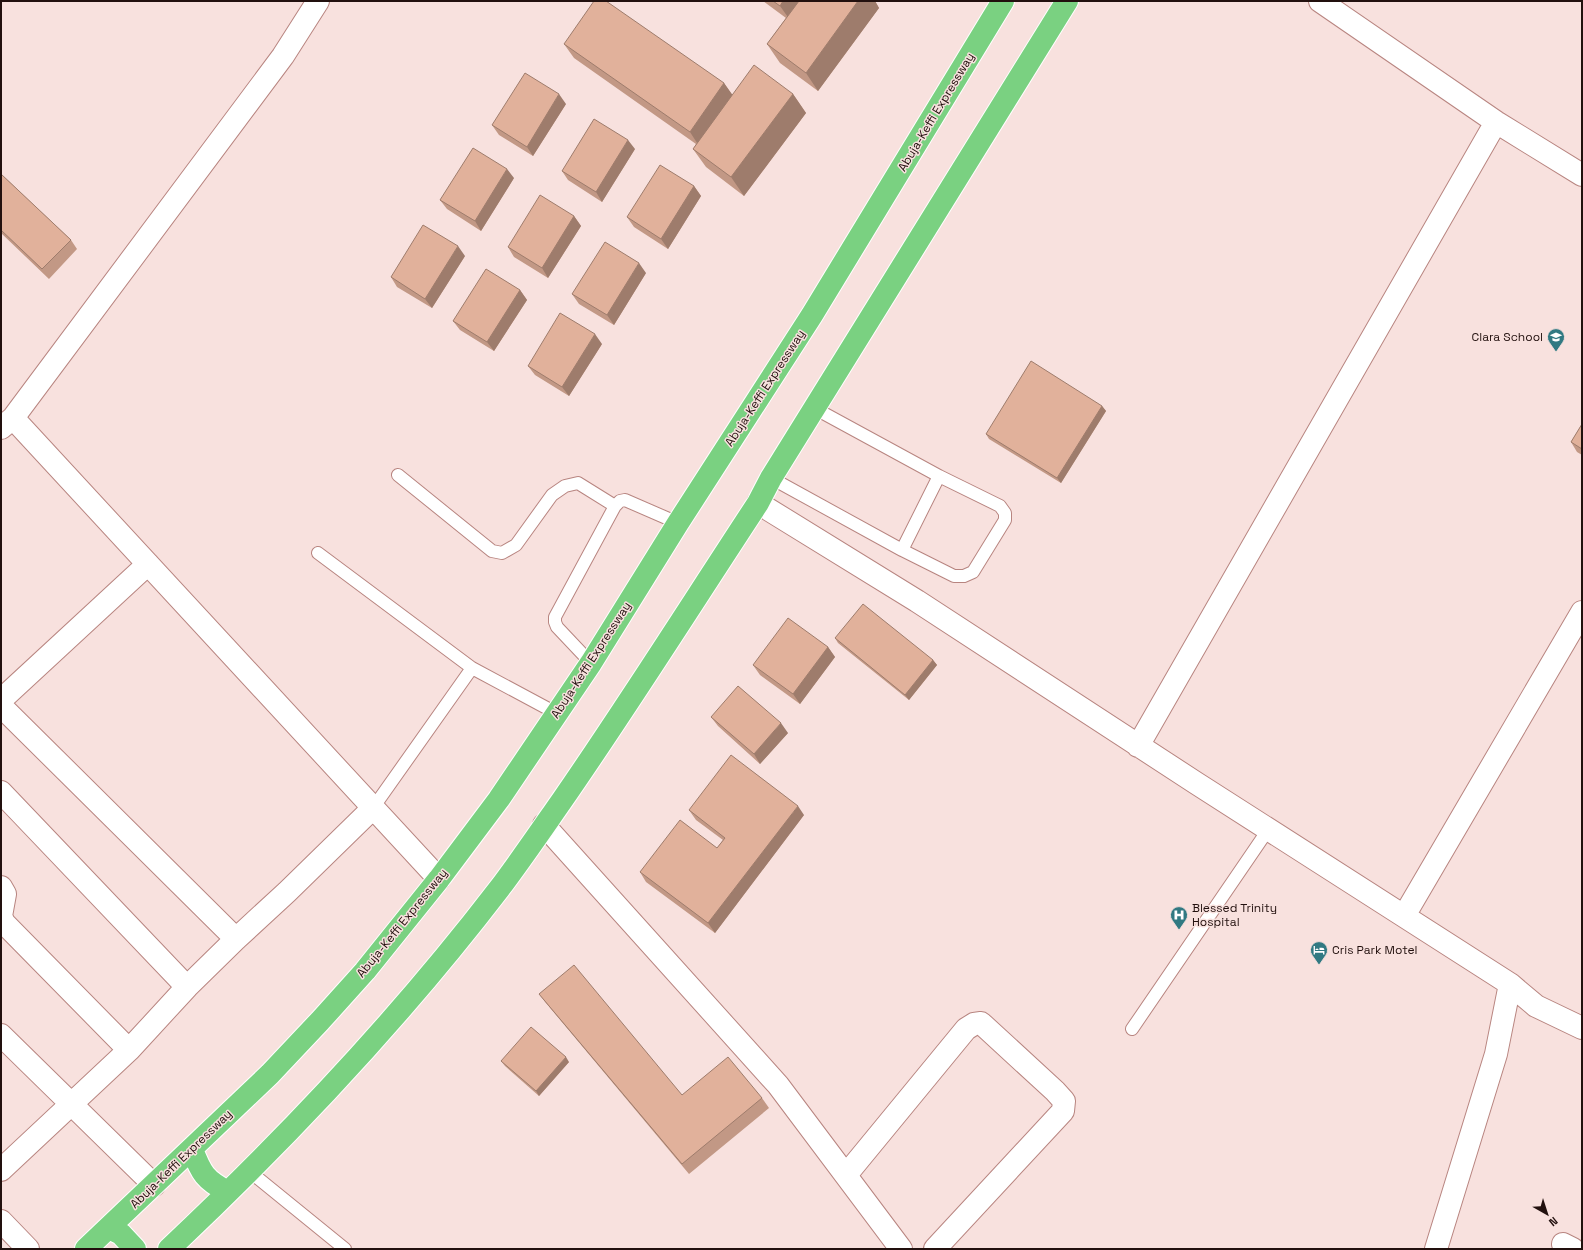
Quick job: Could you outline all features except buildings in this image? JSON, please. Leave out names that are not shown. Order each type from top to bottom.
[{"type":"highway","name":"Abuja-Keffi Expressway","points":[[86,1249],[270,1074],[320,1021],[365,971],[439,879],[499,799],[591,662],[812,315],[1003,1]]},
{"type":"highway","points":[[169,1249],[314,1105],[407,1002],[500,888],[596,751],[758,503],[771,478],[814,408],[1067,1]]},
{"type":"highway","points":[[192,1149],[203,1175],[213,1185],[228,1192]]},
{"type":"highway","points":[[109,1228],[121,1234],[135,1249]]},
{"type":"street","points":[[318,1],[283,56],[7,423],[148,564],[439,879]]},
{"type":"street","points":[[1320,1],[1496,122],[1582,175]]},
{"type":"street","points":[[1138,746],[1496,122]]},
{"type":"street","points":[[758,503],[917,601],[1268,830],[1510,984],[1536,1006],[1578,1022]]},
{"type":"street","points":[[1,700],[148,564]]},
{"type":"street","points":[[1404,916],[1582,612]]},
{"type":"street","points":[[1,706],[236,939]]},
{"type":"street","points":[[1,792],[188,987]]},
{"type":"street","points":[[1,1170],[129,1050],[188,987],[236,939],[287,892],[373,808]]},
{"type":"street","points":[[544,825],[778,1086],[901,1249]]},
{"type":"street","points":[[1,887],[5,894],[1,916],[4,924],[129,1050]]},
{"type":"street","points":[[1436,1249],[1496,1054],[1510,984]]},
{"type":"street","points":[[846,1175],[966,1029],[974,1024],[981,1023],[1055,1091],[1064,1101],[1062,1111],[935,1249]]},
{"type":"street","points":[[1,1035],[154,1185]]},
{"type":"street","points":[[1,1221],[28,1249]]},
{"type":"lane","points":[[771,478],[902,550],[954,576],[964,576],[973,572],[1005,520],[1005,513],[1000,506],[938,476],[814,408]]},
{"type":"lane","points":[[398,475],[492,551],[502,553],[516,545],[552,495],[565,486],[578,483],[615,506]]},
{"type":"lane","points":[[902,550],[938,476]]},
{"type":"lane","points":[[591,662],[557,627],[555,617],[615,506],[620,501],[625,500],[678,524]]},
{"type":"lane","points":[[318,553],[472,668],[556,713]]},
{"type":"lane","points":[[373,808],[472,668]]},
{"type":"lane","points":[[1132,1028],[1268,830]]},
{"type":"lane","points":[[249,1171],[345,1249]]},
{"type":"place","name":"Clara School","points":[[1556,352]]},
{"type":"place","name":"Blessed Trinity Hospital","points":[[1179,930]]},
{"type":"place","name":"Cris Park Motel","points":[[1319,965]]}]
